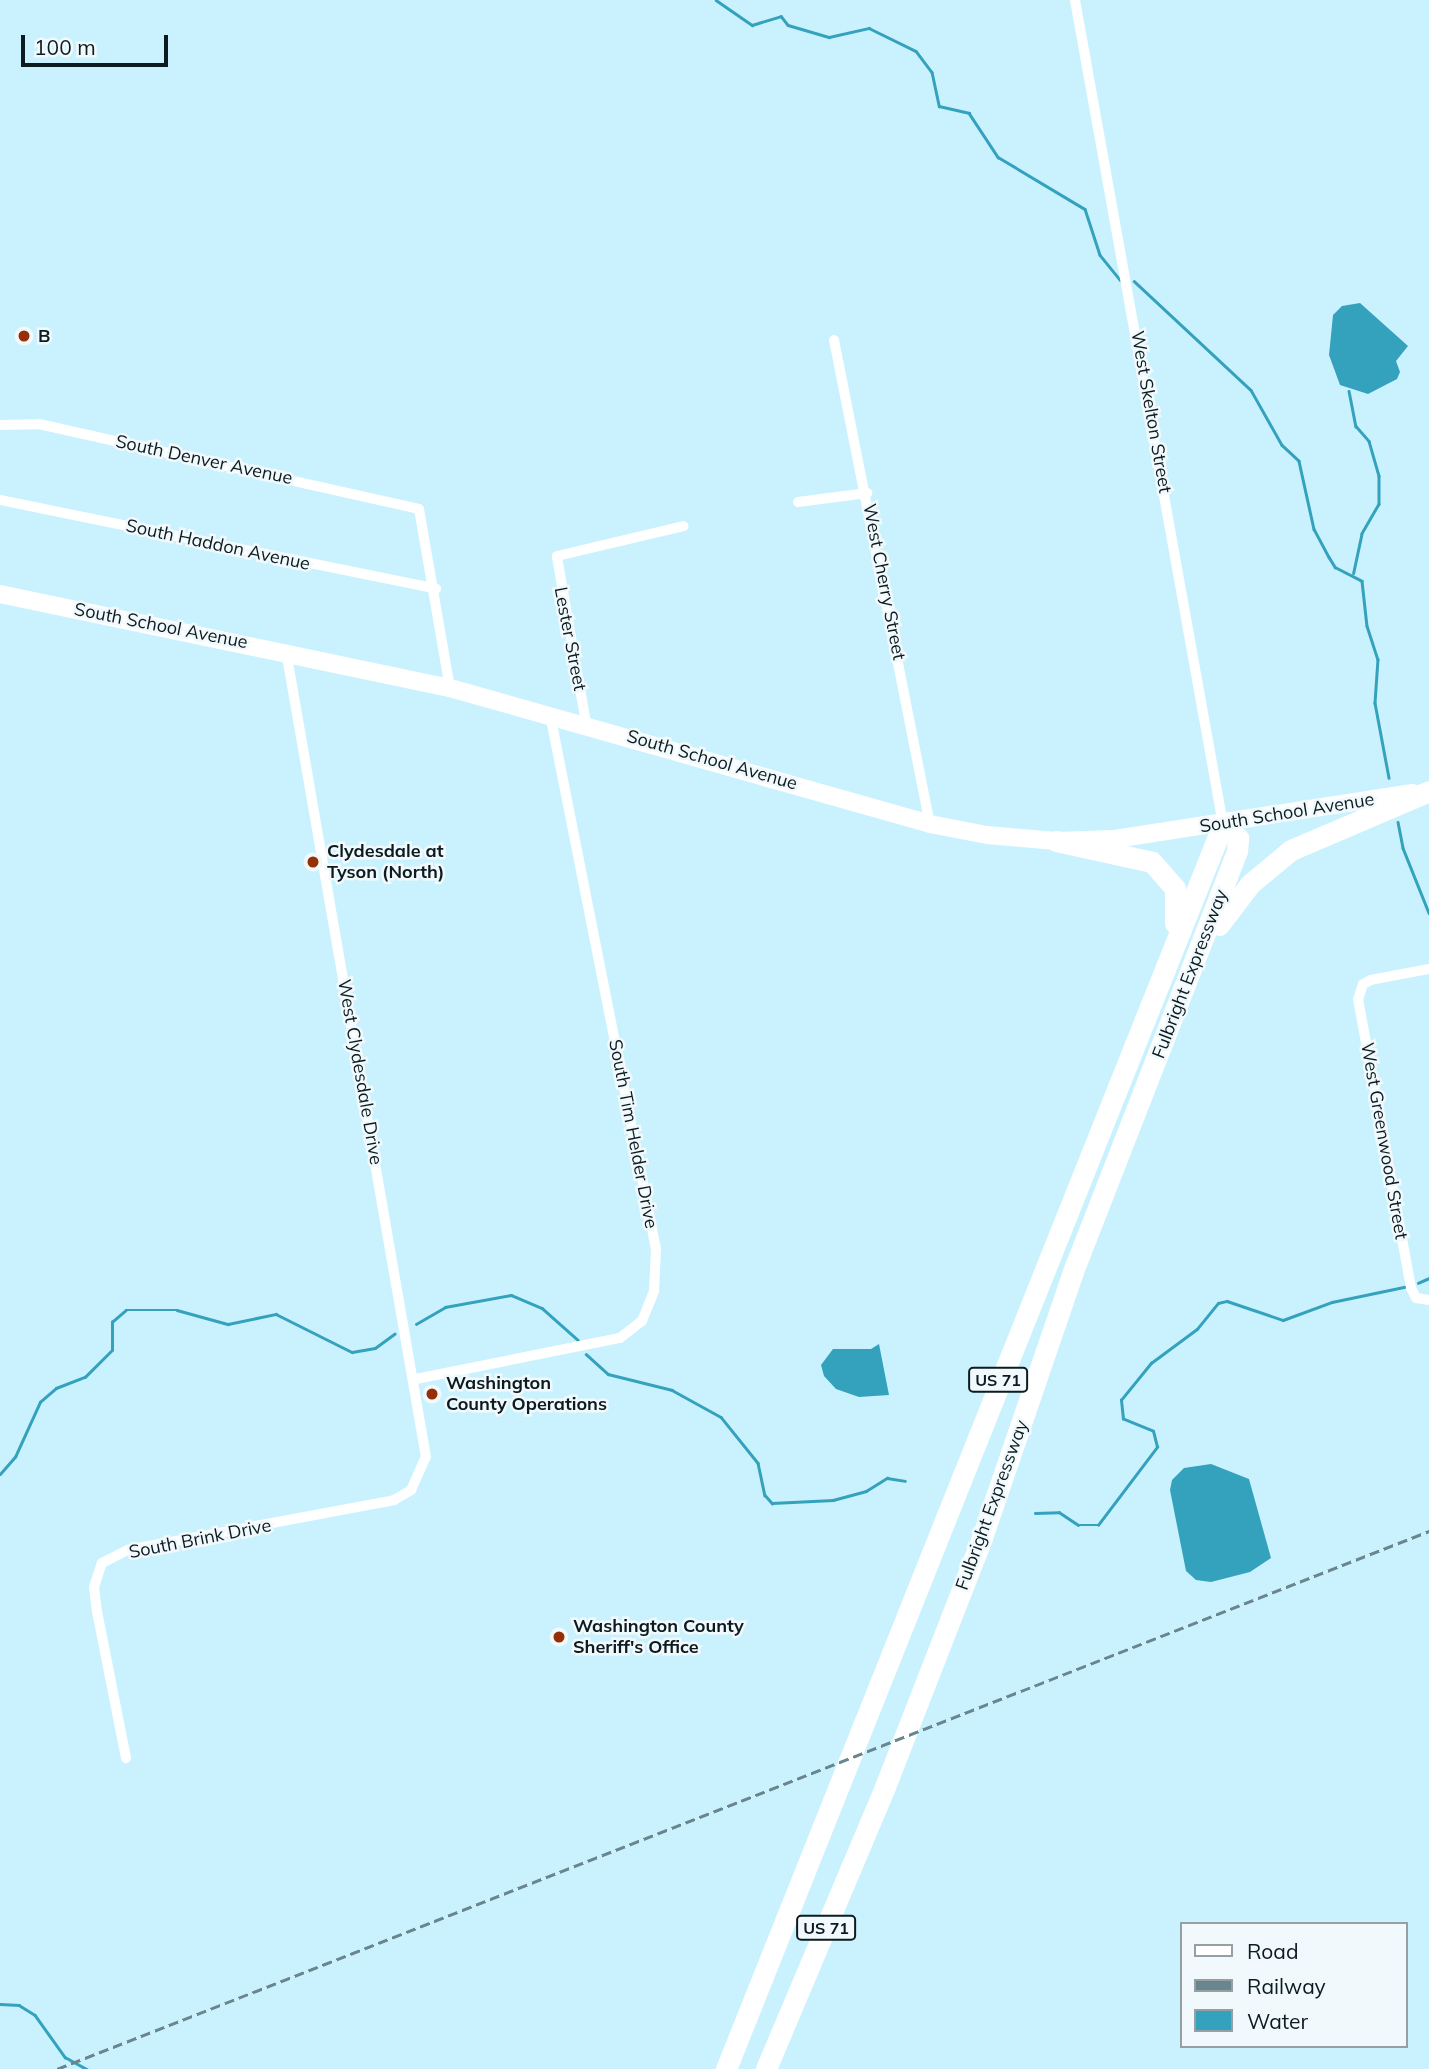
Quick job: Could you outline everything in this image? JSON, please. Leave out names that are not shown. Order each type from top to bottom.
[{"type":"highway","points":[[1191,975],[1226,913],[1277,859],[1315,836],[1429,790]]},
{"type":"highway","name":"Fulbright Expressway","points":[[766,2069],[886,1787],[982,1538],[1076,1263],[1191,975],[1237,851],[1238,838],[1223,824]]},
{"type":"highway","name":"US 71","points":[[1135,1038],[1223,824]]},
{"type":"highway","points":[[1056,841],[1090,852],[1143,858],[1167,874],[1175,888],[1176,920],[1135,1038]]},
{"type":"highway","name":"Fulbright Expressway","points":[[726,2069],[1135,1038]]},
{"type":"main road","name":"South School Avenue","points":[[0,594],[286,651],[450,688],[586,723],[930,824],[1056,841],[1135,837],[1429,790]]},
{"type":"street","name":"West Skelton Street","points":[[1075,0],[1223,824]]},
{"type":"street","name":"West Cherry Street","points":[[834,340],[867,493],[930,824]]},
{"type":"street","name":"South Denver Avenue","points":[[0,425],[40,424],[407,503],[419,509],[425,522],[436,589]]},
{"type":"street","points":[[798,502],[867,493]]},
{"type":"street","name":"South Haddon Avenue","points":[[0,500],[436,589]]},
{"type":"street","name":"Lester Street","points":[[586,723],[557,555],[684,526]]},
{"type":"street","points":[[436,589],[450,688]]},
{"type":"street","name":"West Clydesdale Drive","points":[[286,651],[416,1379],[426,1457],[411,1490]]},
{"type":"street","name":"South Tim Helder Drive","points":[[416,1379],[620,1338],[642,1321],[654,1292],[656,1250],[550,713]]},
{"type":"street","name":"West Greenwood Street","points":[[1429,969],[1363,984],[1360,1009],[1411,1288],[1416,1298],[1429,1300]]},
{"type":"street","name":"South Brink Drive","points":[[126,1758],[97,1612],[94,1587],[102,1563],[128,1550],[374,1506],[411,1490]]},
{"type":"water","points":[[1360,303],[1408,346],[1396,361],[1400,372],[1397,379],[1368,394],[1340,385],[1329,355],[1333,315],[1342,306]]},
{"type":"water","points":[[879,1344],[889,1395],[859,1397],[836,1389],[824,1376],[821,1365],[833,1349],[871,1349]]},
{"type":"water","points":[[1211,1464],[1249,1479],[1271,1558],[1250,1572],[1211,1582],[1196,1580],[1186,1571],[1170,1490],[1172,1480],[1184,1468]]},
{"type":"waterway","points":[[716,0],[752,25],[781,16],[788,25],[829,37],[869,28],[916,51],[932,72],[939,106],[969,113],[998,157],[1085,209],[1100,255],[1120,280]]},
{"type":"waterway","points":[[1134,281],[1251,390],[1282,445],[1299,461],[1314,529],[1329,557],[1335,567],[1362,581],[1367,626],[1378,659],[1375,703],[1389,778]]},
{"type":"waterway","points":[[1349,391],[1356,426],[1369,441],[1379,476],[1379,504],[1362,534],[1354,573]]},
{"type":"waterway","points":[[1398,822],[1403,848],[1429,913]]},
{"type":"waterway","points":[[1418,1283],[1429,1278]]},
{"type":"waterway","points":[[1035,1513],[1059,1512],[1078,1525],[1098,1525],[1157,1447],[1153,1431],[1123,1419],[1121,1400],[1151,1363],[1197,1329],[1218,1303],[1227,1301],[1283,1320],[1332,1302],[1404,1287]]},
{"type":"waterway","points":[[416,1324],[445,1307],[511,1295],[542,1308],[578,1340]]},
{"type":"waterway","points":[[0,1474],[15,1457],[40,1402],[56,1388],[85,1377],[112,1350],[112,1322],[126,1310],[177,1310],[228,1324],[276,1314],[352,1352],[375,1348],[394,1334]]},
{"type":"waterway","points":[[586,1354],[608,1374],[672,1390],[721,1417],[758,1463],[765,1495],[772,1503],[833,1500],[866,1491],[887,1478],[905,1481]]},
{"type":"waterway","points":[[0,2004],[19,2005],[35,2015],[65,2057],[87,2069]]},
{"type":"railway","points":[[57,2069],[1429,1531]]},
{"type":"place","name":"B","points":[[24,336]]},
{"type":"place","name":"Clydesdale at Tyson (North)","points":[[313,862]]},
{"type":"place","name":"Washington County Operations","points":[[432,1394]]},
{"type":"place","name":"Washington County Sheriff's Office","points":[[559,1637]]}]
